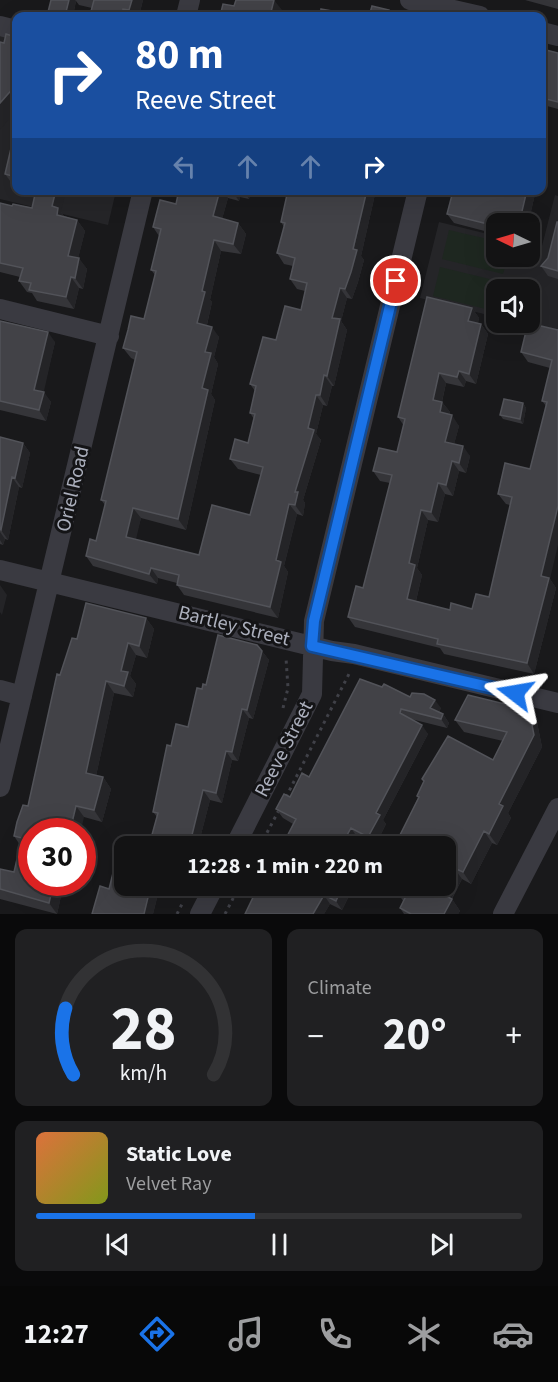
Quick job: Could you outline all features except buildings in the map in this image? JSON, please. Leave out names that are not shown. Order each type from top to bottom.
[{"type":"street","points":[[410,0],[466,11]]},
{"type":"street","name":"Oriel Road","points":[[0,787],[51,582],[142,195]]},
{"type":"street","name":"Reeve Street","points":[[240,836],[312,694],[314,621],[417,195]]},
{"type":"street","points":[[0,309],[109,336]]},
{"type":"street","name":"Bartley Street","points":[[0,570],[558,703]]},
{"type":"street","points":[[0,690],[22,696]]},
{"type":"street","points":[[503,914],[558,808]]},
{"type":"street","points":[[200,914],[209,896]]},
{"type":"path","points":[[283,709],[288,688],[285,651]]},
{"type":"path","points":[[265,836],[352,668]]},
{"type":"path","points":[[217,836],[223,825]]},
{"type":"path","points":[[225,914],[234,896]]},
{"type":"shaded area","points":[[0,35],[12,38],[12,195],[115,195],[108,225],[0,199]]},
{"type":"shaded area","points":[[555,195],[558,196],[558,332],[540,328],[540,279],[486,279],[486,314],[420,298],[439,222],[486,234],[486,267],[540,267],[540,246],[542,246]]},
{"type":"shaded area","points":[[449,230],[486,239],[486,267],[505,267],[503,274],[442,259]]},
{"type":"shaded area","points":[[440,267],[490,279],[486,279],[486,309],[433,296]]},
{"type":"route","points":[[396,281],[314,621],[312,646],[515,693]]}]
